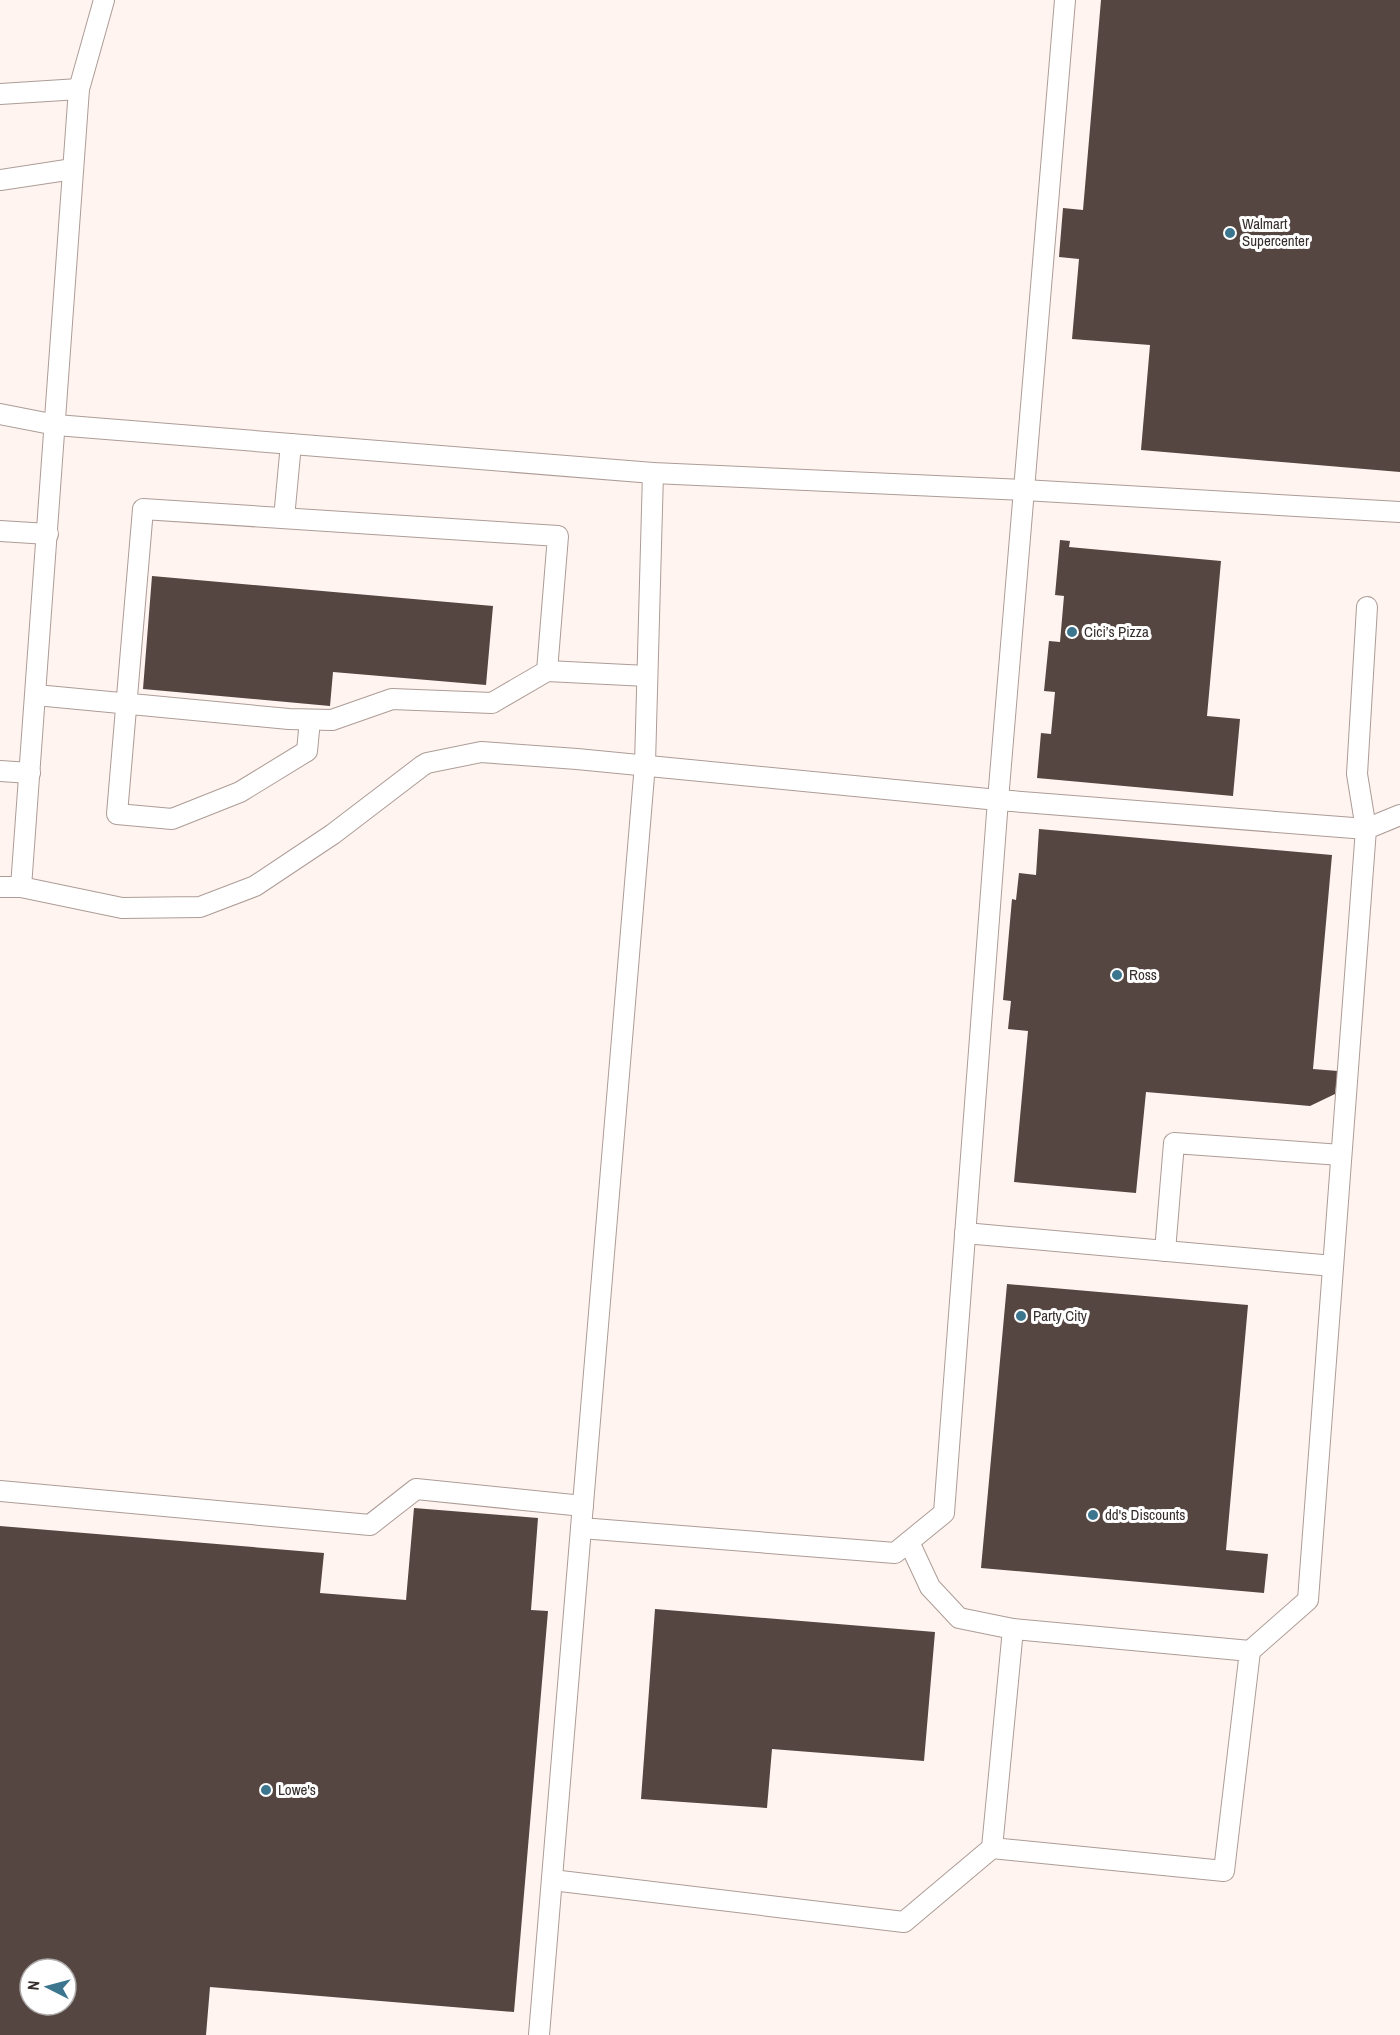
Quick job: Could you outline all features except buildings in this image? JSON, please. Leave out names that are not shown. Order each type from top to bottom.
[{"type":"lane","points":[[21,887],[79,89],[104,0]]},
{"type":"lane","points":[[581,1528],[895,1553],[944,1514],[998,800],[1065,0]]},
{"type":"lane","points":[[0,94],[79,89]]},
{"type":"lane","points":[[0,180],[73,169]]},
{"type":"lane","points":[[0,414],[56,425],[653,473],[1024,490],[1400,512]]},
{"type":"lane","points":[[284,518],[291,444]]},
{"type":"lane","points":[[539,2035],[645,764],[653,473]]},
{"type":"lane","points":[[310,720],[307,751],[240,792],[172,819],[117,814],[143,509],[558,536],[547,671]]},
{"type":"lane","points":[[0,531],[48,534]]},
{"type":"lane","points":[[992,1848],[1224,1871],[1250,1651],[1308,1600],[1366,829],[1356,774],[1367,607]]},
{"type":"lane","points":[[36,695],[289,719],[332,720],[392,699],[492,703],[547,671],[647,676]]},
{"type":"lane","points":[[0,887],[21,887],[122,908],[200,907],[255,886],[333,834],[427,763],[481,752],[645,764],[998,800],[1366,829],[1400,815]]},
{"type":"lane","points":[[0,771],[30,773]]},
{"type":"lane","points":[[1165,1251],[1174,1143],[1341,1155]]},
{"type":"lane","points":[[965,1233],[1333,1266]]},
{"type":"lane","points":[[0,1491],[370,1525],[416,1489],[583,1506]]},
{"type":"lane","points":[[909,1542],[930,1587],[959,1618],[1012,1629],[1250,1651]]},
{"type":"lane","points":[[552,1880],[904,1922],[992,1848],[1012,1629]]},
{"type":"place","name":"Walmart Supercenter","points":[[1230,233]]},
{"type":"place","name":"Cici’s Pizza","points":[[1072,632]]},
{"type":"place","name":"Ross","points":[[1117,975]]},
{"type":"place","name":"Party City","points":[[1021,1316]]},
{"type":"place","name":"dd's Discounts","points":[[1093,1515]]},
{"type":"place","name":"Lowe's","points":[[266,1790]]}]
